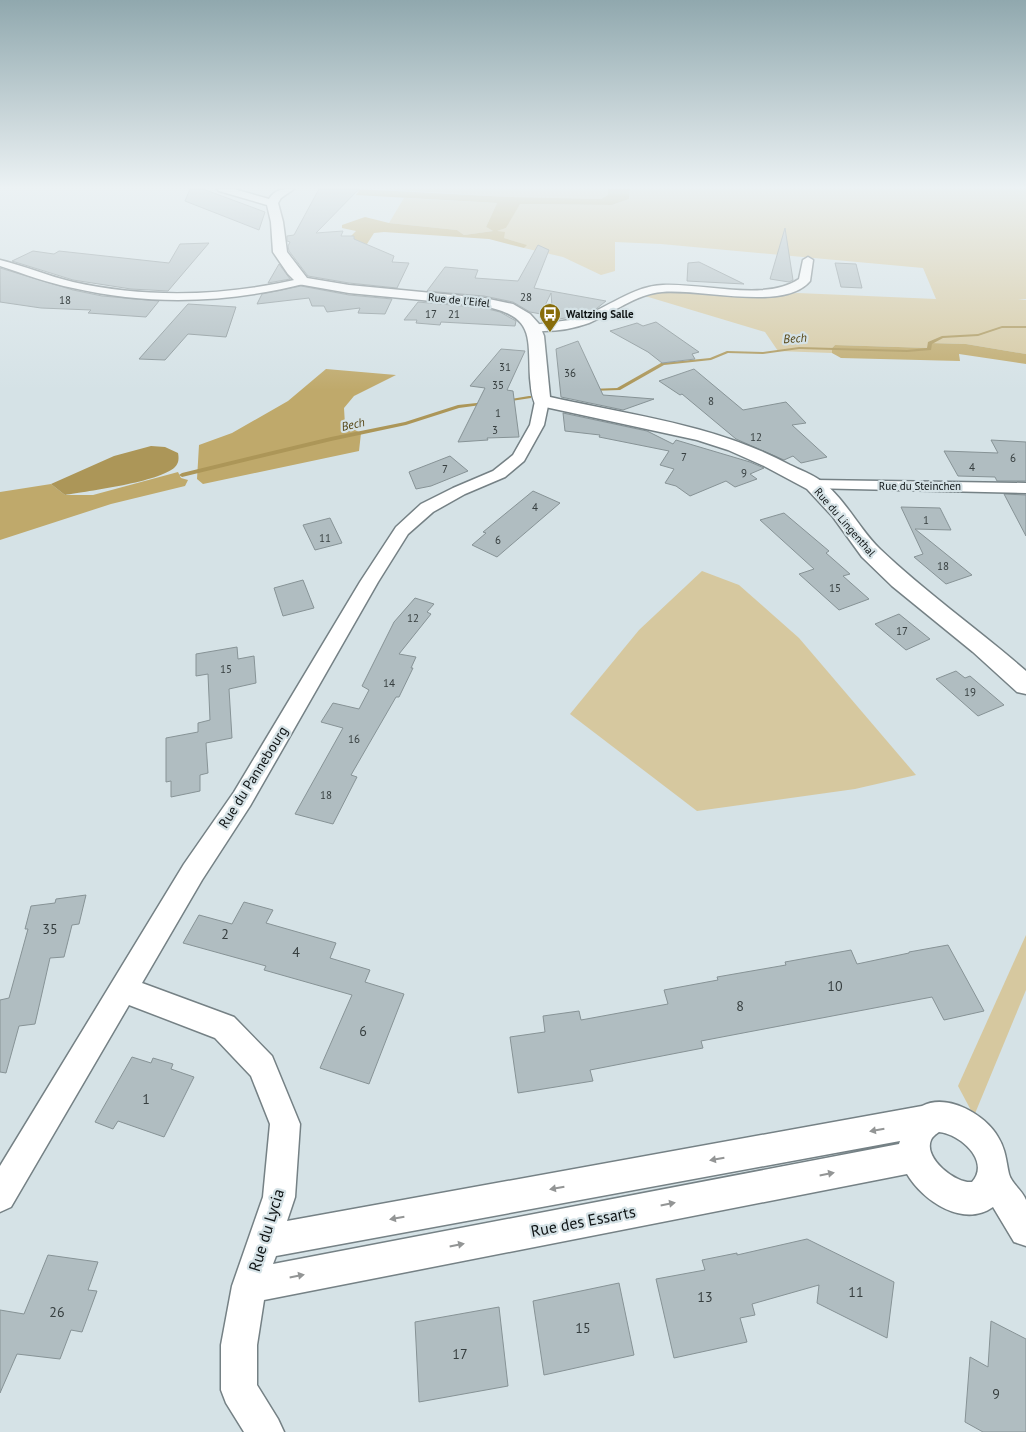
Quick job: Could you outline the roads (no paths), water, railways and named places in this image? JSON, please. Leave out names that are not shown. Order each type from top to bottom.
[{"type":"street","points":[[282,256],[292,271],[303,281]]},
{"type":"street","points":[[542,401],[536,336],[533,328],[556,327],[583,321],[639,294],[662,288],[750,293],[792,289],[804,281],[808,260]]},
{"type":"street","points":[[0,263],[73,285],[146,294],[235,294],[271,290],[303,281]]},
{"type":"street","name":"Rue de l'Eifel","points":[[303,281],[349,289],[498,305],[526,316],[533,328]]},
{"type":"street","name":"Rue du Lingenthal","points":[[542,401],[702,435],[735,446],[771,462],[814,485],[870,552],[900,581],[982,646],[1026,685]]},
{"type":"street","name":"Rue du Pannebourg","points":[[0,1196],[193,872],[242,800],[369,582],[402,531],[427,508],[460,490],[499,474],[519,458],[537,425],[542,401]]},
{"type":"street","name":"Rue du Steinchen","points":[[814,485],[1026,488]]},
{"type":"street","name":"Rue du Lycia","points":[[124,990],[224,1026],[262,1066],[286,1124],[279,1197],[249,1286],[239,1345],[240,1390],[265,1432]]},
{"type":"street","points":[[263,1242],[924,1121],[934,1116],[947,1116],[960,1121],[973,1130],[990,1153],[993,1178],[989,1189],[982,1196],[971,1199],[959,1198],[946,1193],[934,1184],[923,1171],[914,1142],[917,1130],[924,1121]]},
{"type":"street","name":"Rue des Essarts","points":[[249,1286],[917,1156]]},
{"type":"street","points":[[993,1178],[1026,1230]]},
{"type":"waterway","name":"Bech","points":[[590,390],[618,389],[663,364],[711,359],[727,352],[763,353],[799,348],[907,351],[929,349],[930,343],[942,337],[978,335],[1002,327],[1026,327]]},
{"type":"waterway","name":"Bech","points":[[505,401],[529,397]]},
{"type":"waterway","name":"Bech","points":[[182,475],[406,423],[458,407],[486,403]]},
{"type":"place","name":"Waltzing Salle","points":[[550,333]]}]
